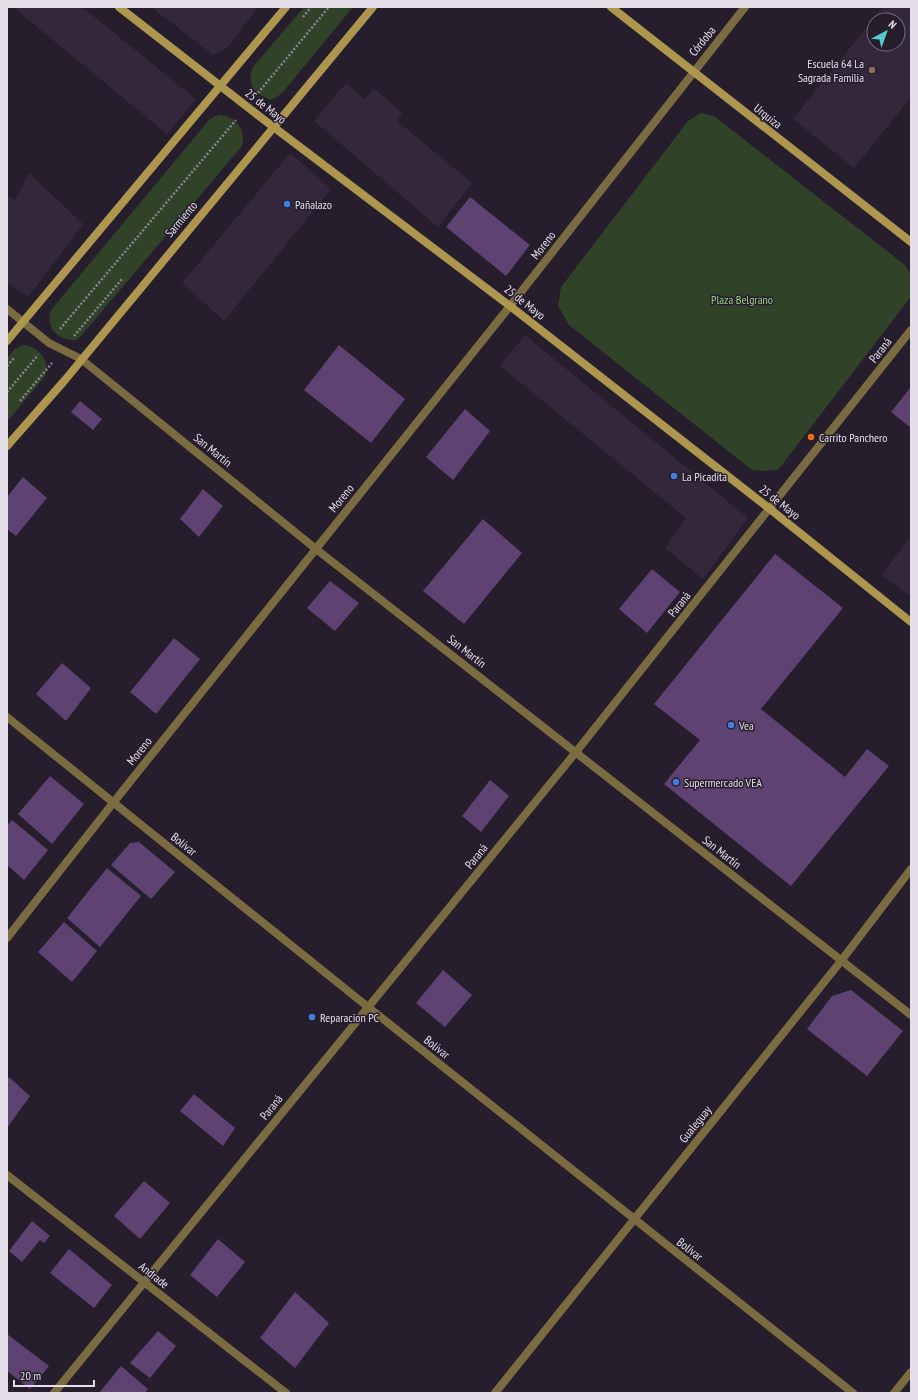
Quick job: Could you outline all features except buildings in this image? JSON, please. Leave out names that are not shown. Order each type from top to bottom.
[{"type":"street","name":"25 de Mayo","points":[[119,7],[273,127],[510,306],[770,509],[911,622]]},
{"type":"street","points":[[7,341],[286,7]]},
{"type":"street","name":"Sarmiento","points":[[7,446],[373,7]]},
{"type":"street","name":"Urquiza","points":[[611,7],[911,242]]},
{"type":"street","name":"Córdoba","points":[[693,72],[745,7]]},
{"type":"street","name":"Moreno","points":[[7,938],[510,306],[693,72]]},
{"type":"street","name":"San Martín","points":[[7,309],[49,343],[81,359],[316,549],[840,961],[911,1015]]},
{"type":"street","name":"Paraná","points":[[54,1393],[576,752],[911,330]]},
{"type":"street","name":"Bolívar","points":[[7,717],[634,1220],[853,1393]]},
{"type":"street","name":"Gualeguay","points":[[496,1393],[840,961],[911,869]]},
{"type":"street","name":"Andrade","points":[[7,1174],[286,1393]]},
{"type":"street","points":[[894,1393],[911,1372]]},
{"type":"path","points":[[258,93],[329,7]]},
{"type":"path","points":[[57,334],[235,122]]},
{"type":"path","points":[[7,392],[40,353]]},
{"type":"shaded area","points":[[13,7],[82,7],[196,99],[167,134]]},
{"type":"shaded area","points":[[151,7],[258,7],[226,49],[213,55]]},
{"type":"shaded area","name":"Escuela 64 La Sagrada Familia","points":[[883,7],[909,7],[911,9],[911,97],[854,168],[793,119],[866,28],[866,52],[906,52],[906,12],[879,12]]},
{"type":"shaded area","points":[[346,83],[365,99],[374,88],[402,113],[397,121],[472,183],[438,227],[314,121]]},
{"type":"shaded area","points":[[290,153],[331,189],[224,321],[182,283]]},
{"type":"shaded area","points":[[29,173],[83,224],[28,297],[7,282],[7,195],[15,200]]},
{"type":"shaded area","points":[[525,335],[748,518],[703,579],[665,548],[686,518],[500,366]]},
{"type":"shaded area","points":[[911,536],[911,597],[882,575]]},
{"type":"green space","points":[[304,7],[353,7],[283,92],[270,100],[260,95],[253,88],[250,78],[253,67]]},
{"type":"green space","name":"Plaza Belgrano","points":[[701,113],[714,116],[905,265],[911,275],[910,298],[778,470],[752,470],[569,325],[558,306],[561,287],[688,121]]},
{"type":"green space","points":[[218,115],[229,117],[238,124],[243,134],[242,146],[81,336],[76,340],[70,340],[59,336],[54,332],[50,322],[51,310],[210,119]]},
{"type":"green space","points":[[22,345],[38,351],[45,359],[45,376],[7,422],[7,358],[15,349]]},
{"type":"place","name":"Escuela 64 La Sagrada Familia","points":[[872,70]]},
{"type":"place","name":"Pañalazo","points":[[287,204]]},
{"type":"place","name":"Carrito Panchero","points":[[811,437]]},
{"type":"place","name":"La Picadita","points":[[674,476]]},
{"type":"place","name":"Vea","points":[[731,725]]},
{"type":"place","name":"Supermercado VEA","points":[[676,782]]},
{"type":"place","name":"Reparacion PC","points":[[312,1017]]}]
